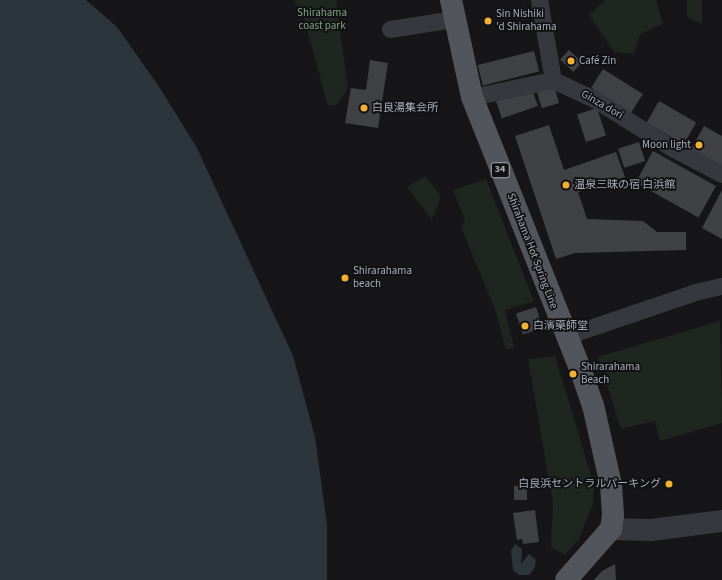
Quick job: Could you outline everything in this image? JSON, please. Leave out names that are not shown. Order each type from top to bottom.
[{"type":"main road","name":"Shirahama Hot Spring Line","points":[[452,10],[472,98],[593,405],[612,497],[610,529]]},
{"type":"main road","points":[[566,580],[610,529]]},
{"type":"street","points":[[472,98],[553,80],[539,0]]},
{"type":"street","points":[[390,29],[452,10]]},
{"type":"street","name":"Ginza dori","points":[[553,80],[596,100],[672,148],[722,174]]},
{"type":"street","points":[[566,336],[695,292],[722,286]]},
{"type":"street","points":[[610,529],[651,530],[722,521]]},
{"type":"green space","name":"Shirahama coast park","points":[[294,0],[336,0],[348,88],[337,105],[328,106],[304,18]]},
{"type":"green space","points":[[605,0],[656,0],[663,24],[640,34],[634,54],[614,52],[589,15]]},
{"type":"green space","points":[[687,0],[702,0],[702,24],[687,17]]},
{"type":"green space","points":[[425,176],[441,196],[432,220],[407,187]]},
{"type":"green space","points":[[486,179],[534,301],[505,310],[514,348],[506,349],[496,312],[461,227],[465,220],[453,190]]},
{"type":"green space","points":[[720,321],[722,423],[660,441],[655,421],[621,429],[598,357]]},
{"type":"green space","points":[[555,356],[594,485],[593,504],[579,539],[565,555],[551,547],[553,503],[528,359]]},
{"type":"shaded area","points":[[0,0],[86,0],[117,27],[160,88],[197,148],[293,356],[315,437],[327,525],[327,580],[0,580]]},
{"type":"shaded area","points":[[515,544],[522,549],[521,564],[529,554],[536,560],[535,567],[529,575],[519,575],[513,570],[511,551]]},
{"type":"building","name":"Café Zin","points":[[569,50],[582,62],[573,72],[560,60]]},
{"type":"building","points":[[534,51],[539,71],[483,85],[478,65]]},
{"type":"building","points":[[370,60],[388,63],[378,128],[345,123],[351,88],[366,90]]},
{"type":"building","points":[[603,69],[643,94],[631,113],[591,88]]},
{"type":"building","points":[[553,83],[559,103],[542,108],[536,88]]},
{"type":"building","points":[[532,89],[538,106],[502,118],[496,101]]},
{"type":"building","points":[[659,101],[696,122],[684,144],[646,123]]},
{"type":"building","points":[[597,108],[606,136],[586,142],[577,114]]},
{"type":"building","name":"温泉三昧の宿 白浜館","points":[[549,125],[564,170],[616,152],[625,177],[578,192],[587,219],[643,221],[657,232],[686,232],[686,250],[575,253],[556,259],[515,136]]},
{"type":"building","points":[[704,126],[722,136],[722,166],[691,149]]},
{"type":"building","points":[[639,142],[645,161],[624,168],[618,149]]},
{"type":"building","points":[[653,151],[716,186],[699,217],[636,182]]},
{"type":"building","points":[[722,190],[722,239],[702,228]]},
{"type":"building","points":[[536,307],[543,328],[523,334],[516,313]]},
{"type":"building","points":[[514,486],[527,486],[527,500],[514,500]]},
{"type":"building","points":[[535,510],[539,542],[523,544],[522,539],[517,540],[513,513]]},
{"type":"building","points":[[615,564],[616,580],[594,580],[602,571]]},
{"type":"place","name":"Sin Nishiki 'd Shirahama","points":[[488,21]]},
{"type":"place","name":"Café Zin","points":[[571,61]]},
{"type":"place","name":"白良湯集会所","points":[[364,108]]},
{"type":"place","name":"Moon light","points":[[699,145]]},
{"type":"place","name":"温泉三昧の宿 白浜館","points":[[566,185]]},
{"type":"place","name":"Shirarahama beach","points":[[345,278]]},
{"type":"place","name":"白濱藥師堂","points":[[525,326]]},
{"type":"place","name":"Shirarahama Beach","points":[[573,374]]},
{"type":"place","name":"白良浜セントラルパーキング","points":[[669,484]]}]
